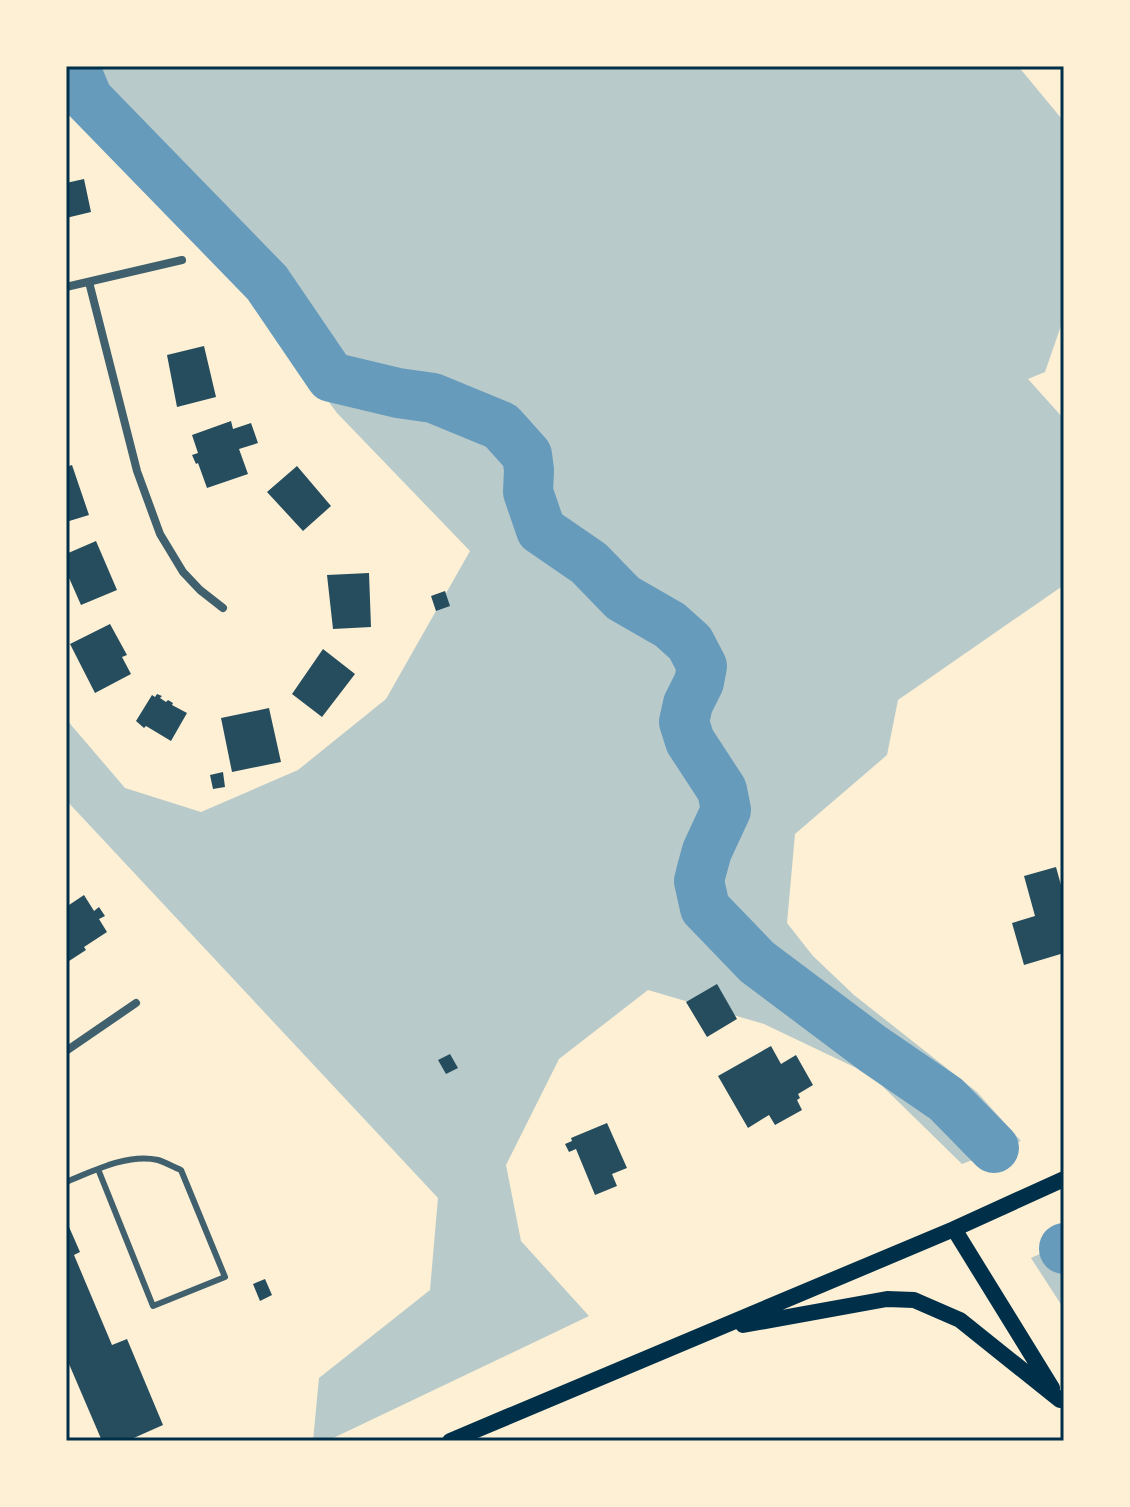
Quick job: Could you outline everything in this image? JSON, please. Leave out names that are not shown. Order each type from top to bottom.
[{"type":"main road","points":[[450,1441],[954,1229],[1064,1179]]},
{"type":"main road","points":[[954,1229],[1062,1403]]},
{"type":"main road","points":[[714,1330],[887,1299],[914,1300],[960,1320],[1062,1403]]},
{"type":"street","points":[[66,287],[182,260]]},
{"type":"street","points":[[89,282],[137,471],[160,534],[183,572],[223,608]]},
{"type":"street","points":[[66,1051],[136,1003]]},
{"type":"lane","points":[[66,1182],[98,1169],[134,1159],[157,1160],[181,1170],[225,1277],[153,1306],[98,1169]]},
{"type":"shaded area","points":[[92,66],[1018,66],[1061,118],[1064,116],[1064,317],[1045,372],[1028,379],[1064,419],[1064,585],[898,700],[887,755],[795,834],[787,923],[813,956],[854,995],[977,1092],[1021,1141],[962,1164],[871,1075],[764,1024],[648,990],[559,1059],[506,1165],[521,1241],[589,1316],[327,1441],[313,1441],[319,1378],[430,1290],[438,1198],[66,800],[66,719],[125,788],[201,812],[298,770],[386,699],[470,551],[337,413],[137,144]]},
{"type":"shaded area","points":[[1064,1243],[1064,1309],[1031,1258]]},
{"type":"building","points":[[84,179],[91,212],[66,218],[66,183]]},
{"type":"building","points":[[204,346],[216,397],[177,407],[167,355]]},
{"type":"building","points":[[231,421],[233,429],[251,423],[258,443],[239,449],[248,474],[207,488],[192,455],[198,453],[192,435]]},
{"type":"building","points":[[72,465],[89,515],[66,522],[66,467]]},
{"type":"building","points":[[297,466],[331,506],[303,531],[267,492]]},
{"type":"building","points":[[96,541],[117,590],[81,605],[66,571],[66,554]]},
{"type":"building","points":[[369,573],[371,627],[333,629],[327,575]]},
{"type":"building","points":[[445,591],[450,606],[436,611],[431,596]]},
{"type":"building","points":[[110,624],[127,655],[122,657],[131,674],[95,693],[70,644]]},
{"type":"building","points":[[323,649],[355,674],[322,717],[292,694]]},
{"type":"building","points":[[157,694],[187,713],[171,741],[136,721],[152,695],[155,697]]},
{"type":"building","points":[[269,708],[281,762],[232,772],[221,718]]},
{"type":"building","points":[[223,772],[225,787],[213,789],[210,775]]},
{"type":"building","points":[[1056,867],[1064,896],[1064,953],[1024,965],[1012,923],[1035,916],[1024,876]]},
{"type":"building","points":[[84,895],[94,911],[99,907],[105,916],[99,919],[107,932],[66,963],[66,907]]},
{"type":"building","points":[[717,984],[737,1019],[707,1037],[686,1002]]},
{"type":"building","points":[[771,1046],[781,1064],[796,1055],[813,1085],[798,1094],[800,1098],[797,1100],[802,1110],[775,1125],[769,1115],[748,1128],[718,1076]]},
{"type":"building","points":[[450,1054],[458,1068],[446,1074],[438,1060]]},
{"type":"building","points":[[607,1123],[627,1168],[612,1174],[617,1186],[595,1195],[576,1149],[569,1152],[565,1144],[572,1141],[571,1138]]},
{"type":"building","points":[[66,1220],[80,1252],[74,1255],[112,1345],[127,1339],[163,1425],[127,1441],[102,1441],[69,1364],[66,1365]]},
{"type":"building","points":[[265,1279],[272,1295],[260,1301],[253,1284]]},
{"type":"waterway","points":[[74,66],[88,99],[267,283],[331,377],[433,398],[501,426],[527,455],[528,492],[541,530],[589,563],[623,598],[670,625],[690,643],[702,666],[684,722],[690,741],[722,790],[726,810],[707,851],[699,881],[705,908],[757,962],[946,1099],[994,1148]]},
{"type":"waterway","points":[[66,90],[88,99]]}]
